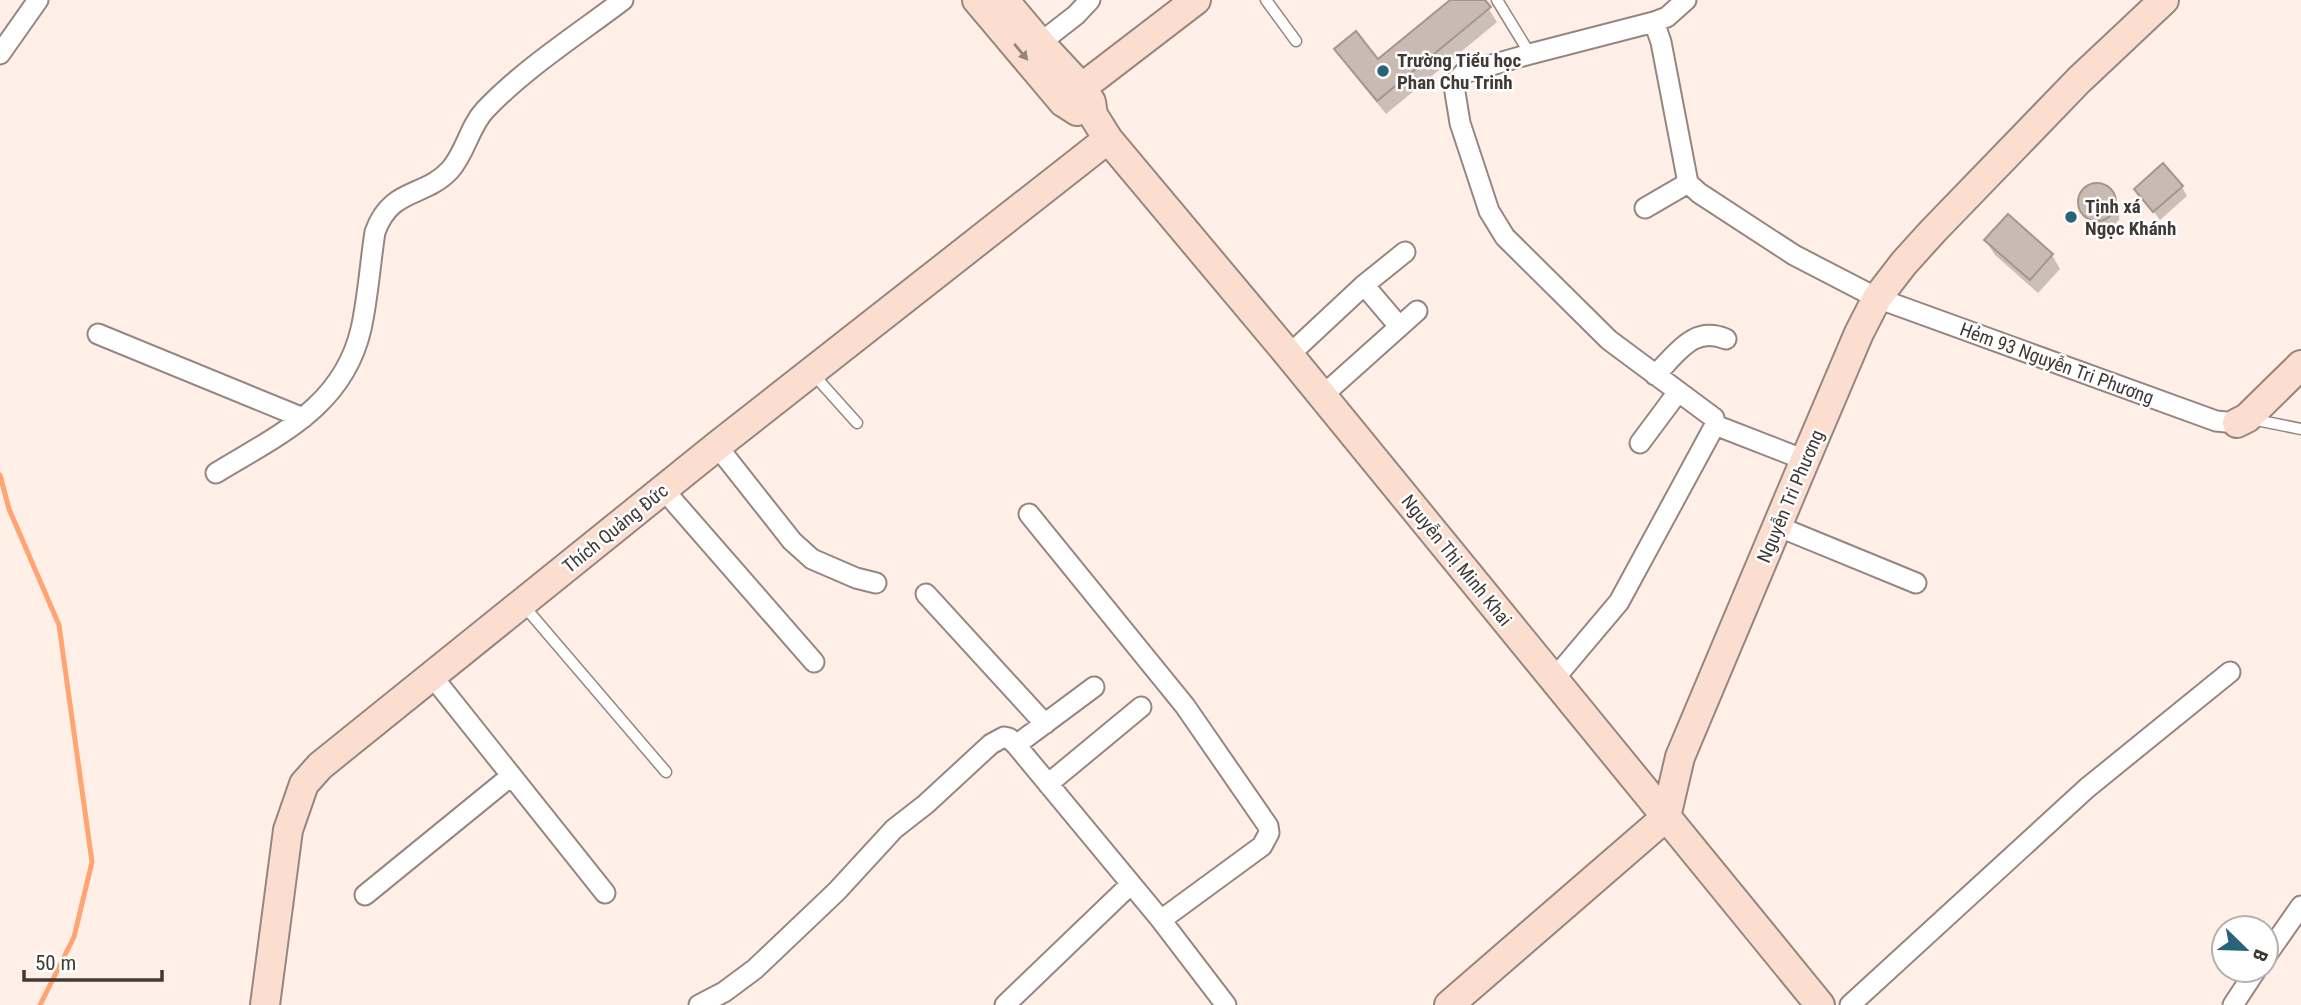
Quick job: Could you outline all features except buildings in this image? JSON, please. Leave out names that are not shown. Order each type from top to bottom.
[{"type":"street","points":[[0,54],[38,0]]},
{"type":"street","points":[[216,473],[303,418],[338,384],[352,356],[361,329],[375,232],[387,209],[396,201],[449,172],[484,111],[531,69],[623,0]]},
{"type":"street","name":"Nguyễn Thị Minh Khai","points":[[977,0],[1073,95]]},
{"type":"street","name":"Nguyễn Thị Minh Khai","points":[[1004,0],[1040,43],[1073,95],[1073,111],[1093,115],[1108,139],[1289,355],[1821,1005]]},
{"type":"street","points":[[1040,43],[1076,15],[1090,0]]},
{"type":"street","points":[[1073,95],[1196,0]]},
{"type":"street","points":[[1554,679],[1619,601],[1715,425],[1714,418],[1609,340],[1505,237],[1489,211],[1460,123],[1454,86],[1464,73],[1654,22],[1667,17],[1686,0]]},
{"type":"street","name":"Nguyễn Tri Phương","points":[[1666,817],[1680,757],[1859,333],[1877,298],[1933,231],[2079,80],[2164,0]]},
{"type":"street","points":[[1645,208],[1688,183],[1661,42],[1654,22]]},
{"type":"street","name":"Thích Quảng Đức","points":[[265,1005],[288,830],[304,784],[320,766],[717,446],[1108,139]]},
{"type":"street","name":"Hẻm 93 Nguyễn Tri Phương","points":[[1688,183],[1794,255],[1877,298],[2216,421],[2242,421]]},
{"type":"street","points":[[1289,355],[1364,285],[1405,252]]},
{"type":"street","points":[[1364,285],[1398,325]]},
{"type":"street","points":[[1322,396],[1416,311]]},
{"type":"street","points":[[98,334],[303,418]]},
{"type":"street","points":[[1655,375],[1694,337],[1707,334],[1726,340]]},
{"type":"street","points":[[2242,421],[2301,365]]},
{"type":"street","points":[[1640,443],[1678,391]]},
{"type":"street","points":[[1715,425],[1805,460]]},
{"type":"street","points":[[717,446],[792,541],[812,559],[856,578],[876,583]]},
{"type":"street","points":[[663,489],[814,662]]},
{"type":"street","points":[[1029,514],[1185,706],[1268,826],[1269,833],[1262,846],[1161,920]]},
{"type":"street","points":[[1777,526],[1916,583]]},
{"type":"street","points":[[926,594],[1045,723]]},
{"type":"street","points":[[1850,1005],[2087,788],[2230,672]]},
{"type":"street","points":[[432,676],[605,893]]},
{"type":"street","points":[[1016,745],[1094,687]]},
{"type":"street","points":[[1048,784],[1141,707]]},
{"type":"street","points":[[699,1005],[724,992],[755,969],[837,891],[894,830],[991,744],[1003,737],[1009,738],[1016,745],[1161,920],[1226,1005]]},
{"type":"street","points":[[365,895],[511,776]]},
{"type":"street","points":[[1450,1005],[1666,817]]},
{"type":"street","points":[[1004,1005],[1131,884]]},
{"type":"street","points":[[2280,936],[2301,906]]},
{"type":"street","points":[[2233,1005],[2247,984]]},
{"type":"lane","points":[[1266,0],[1296,41]]},
{"type":"lane","points":[[1497,0],[1530,54]]},
{"type":"lane","points":[[811,372],[857,423]]},
{"type":"lane","points":[[2242,421],[2301,429]]},
{"type":"lane","points":[[521,603],[666,772]]},
{"type":"waterway","points":[[0,475],[9,509],[59,625],[92,862],[74,937],[40,1005]]},
{"type":"place","name":"Trường Tiểu học Phan Chu Trinh","points":[[1383,71]]},
{"type":"place","name":"Tịnh xá Ngọc Khánh","points":[[2071,217]]}]
